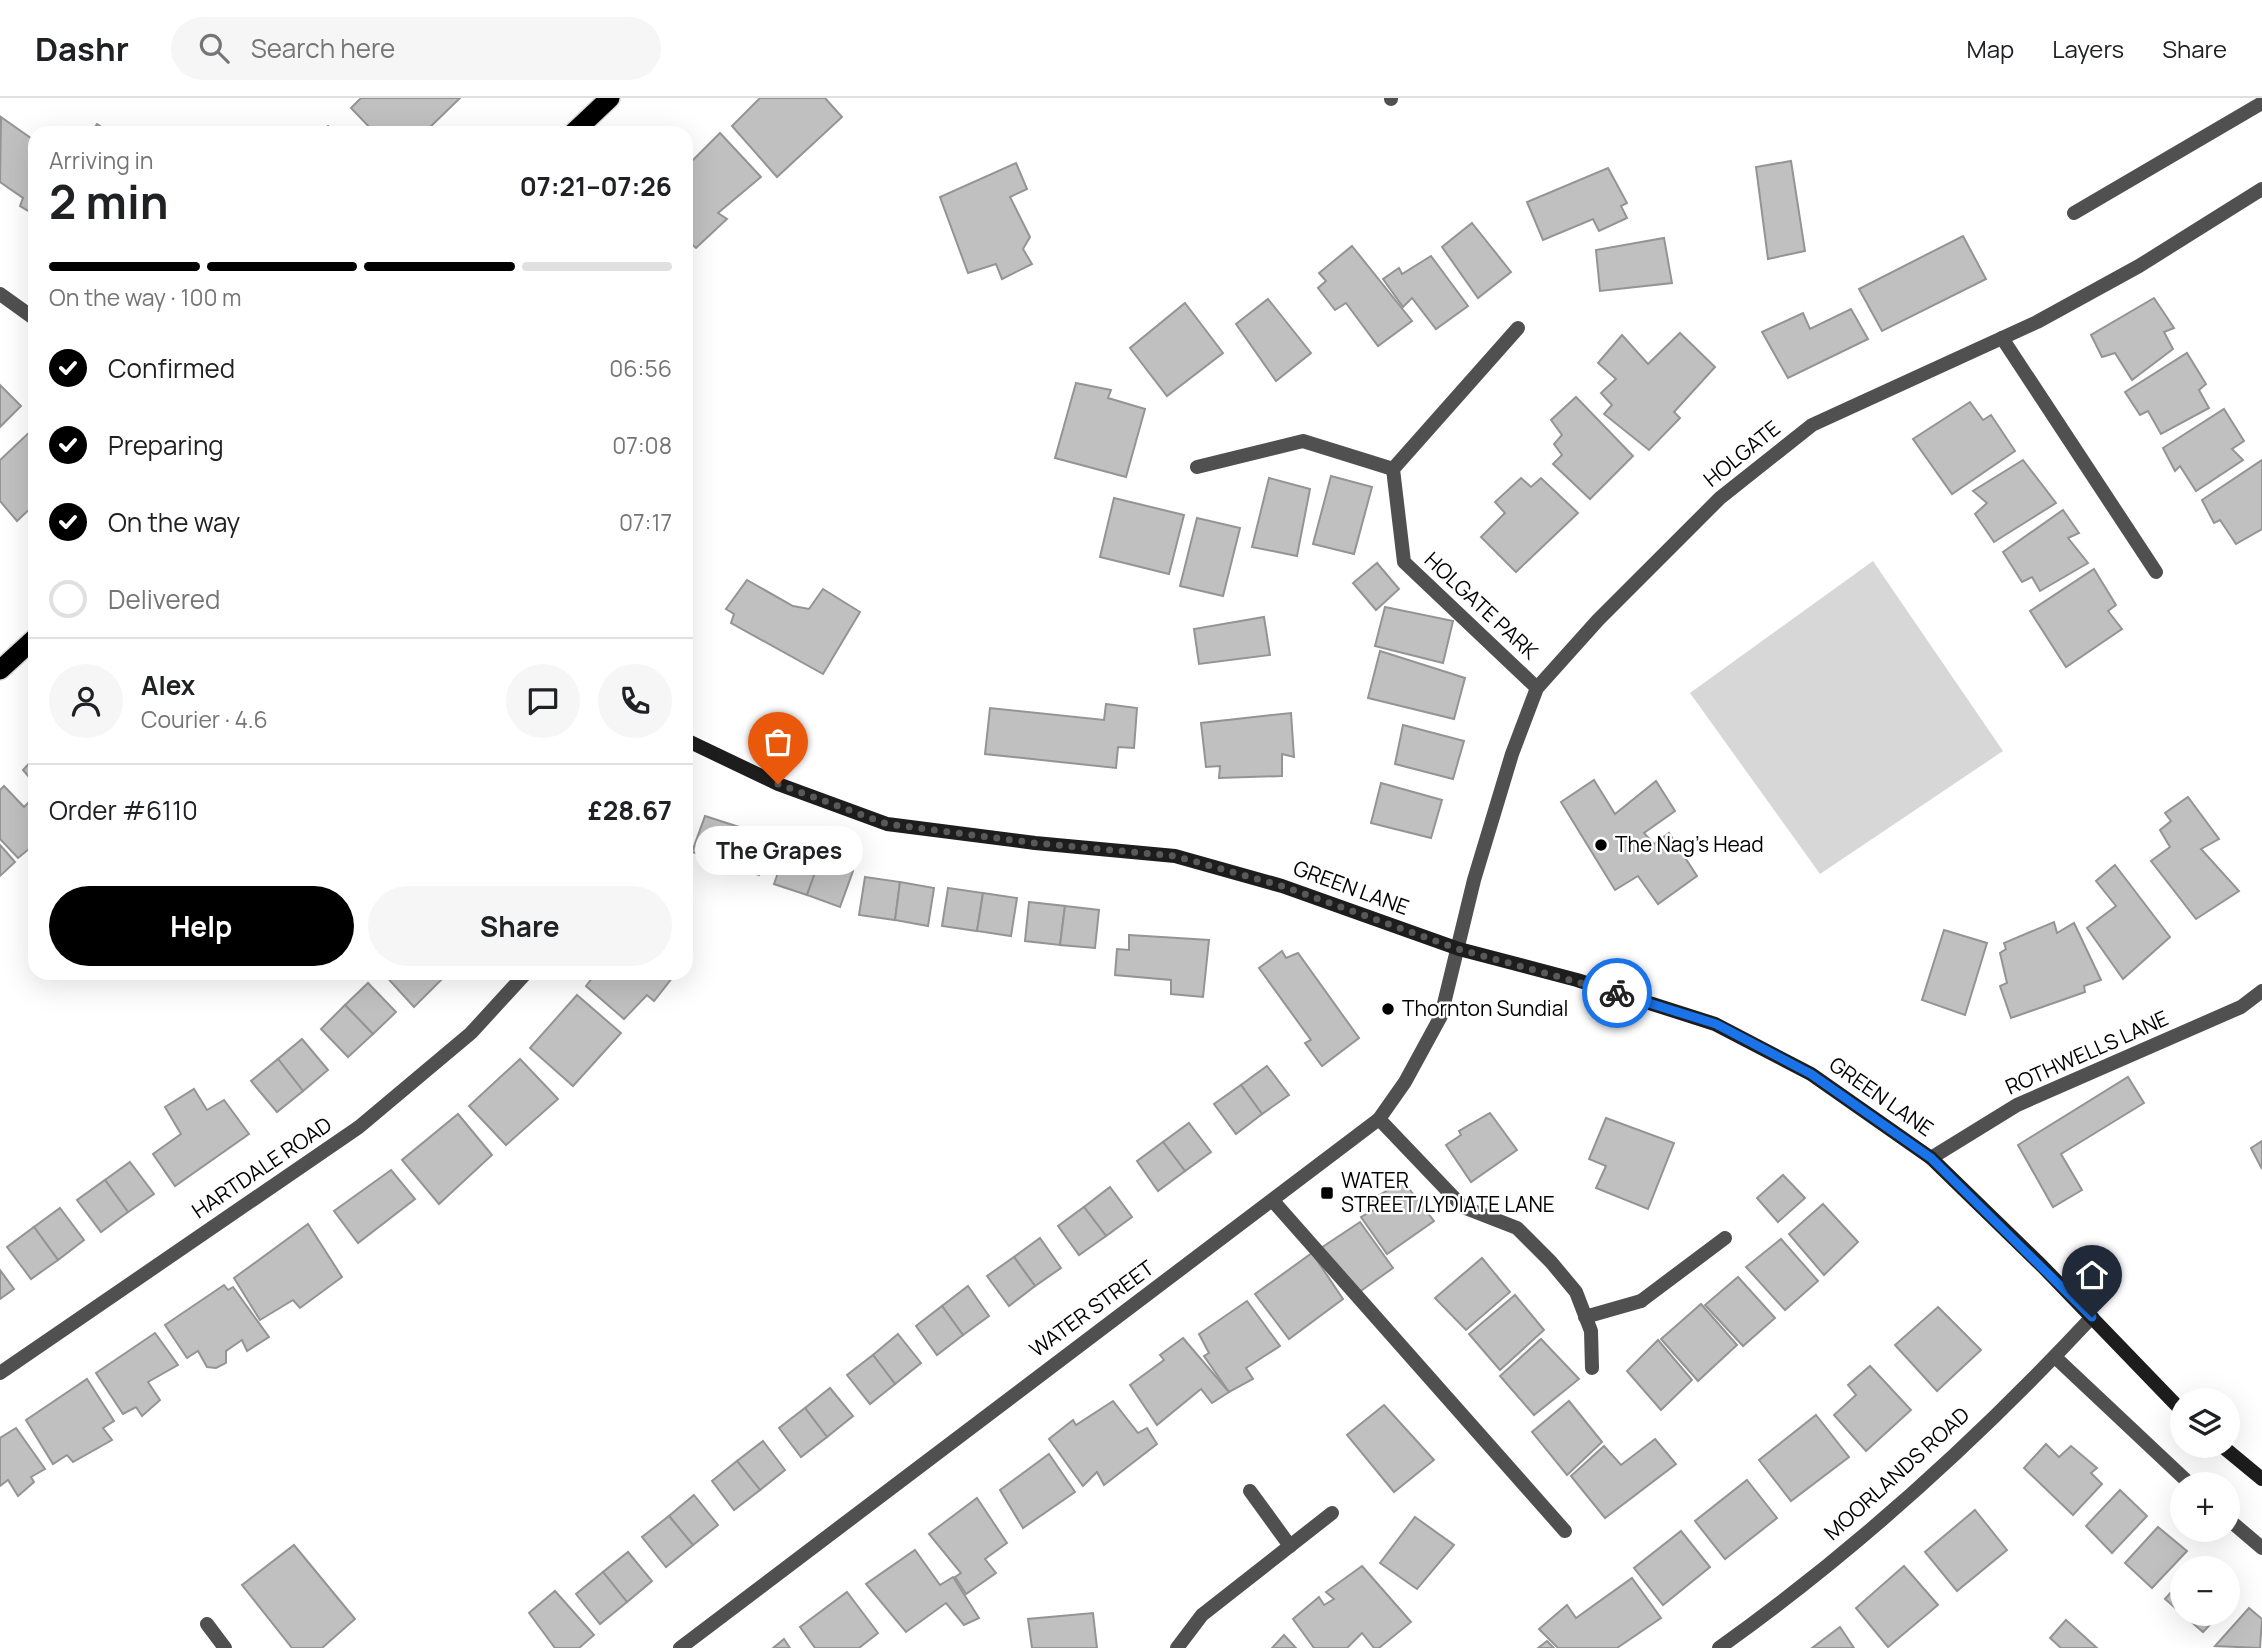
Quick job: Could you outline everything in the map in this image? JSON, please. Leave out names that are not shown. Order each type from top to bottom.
[{"type":"highway","points":[[580,126],[610,98]]},
{"type":"highway","points":[[0,670],[28,644]]},
{"type":"main road","name":"GREEN LANE","points":[[693,748],[778,784],[887,824],[1035,843],[1175,856],[1282,886],[1458,949],[1577,980],[1716,1024],[1811,1074],[1931,1158],[2092,1317],[2170,1398]]},
{"type":"main road","points":[[2237,1458],[2262,1479]]},
{"type":"street","points":[[2074,213],[2262,103]]},
{"type":"street","name":"HOLGATE","points":[[1458,949],[1512,754],[1537,688],[1598,620],[1720,498],[1812,425],[2002,338],[2139,266],[2262,189]]},
{"type":"street","points":[[0,294],[28,314]]},
{"type":"street","points":[[1197,467],[1303,441],[1392,469],[1518,328]]},
{"type":"street","points":[[2002,338],[2156,572]]},
{"type":"street","name":"HOLGATE PARK","points":[[1392,469],[1404,562],[1537,688]]},
{"type":"street","name":"WATER STREET","points":[[680,1648],[1379,1119],[1405,1082],[1441,1016],[1458,949]]},
{"type":"street","name":"HARTDALE ROAD","points":[[0,1373],[359,1127],[471,1033],[520,980]]},
{"type":"street","name":"ROTHWELLS LANE","points":[[1931,1158],[2017,1105],[2241,1007],[2262,991]]},
{"type":"street","points":[[1379,1119],[1463,1206],[1517,1228],[1576,1292],[1591,1331],[1592,1368]]},
{"type":"street","points":[[1273,1201],[1566,1531]]},
{"type":"street","points":[[1585,1317],[1641,1301],[1725,1238]]},
{"type":"street","name":"MOORLANDS ROAD","points":[[1719,1648],[1774,1608],[1888,1515],[2055,1357],[2092,1317]]},
{"type":"street","points":[[2055,1357],[2177,1472]]},
{"type":"street","points":[[1250,1491],[1290,1546]]},
{"type":"street","points":[[1177,1648],[1202,1615],[1332,1513]]},
{"type":"street","points":[[2240,1529],[2262,1548]]},
{"type":"street","points":[[206,1624],[225,1648]]},
{"type":"shaded area","points":[[1873,561],[2003,751],[1820,874],[1690,693]]},
{"type":"building","points":[[361,98],[460,98],[431,126],[368,126],[351,108]]},
{"type":"building","points":[[760,98],[825,98],[842,117],[777,177],[732,126]]},
{"type":"building","points":[[1,117],[28,136],[28,211],[20,206],[23,198],[0,182]]},
{"type":"building","points":[[720,133],[761,177],[718,213],[727,219],[696,248],[693,245],[693,160]]},
{"type":"building","points":[[1791,161],[1805,251],[1768,259],[1756,167]]},
{"type":"building","points":[[1016,163],[1027,189],[1010,197],[1030,237],[1023,249],[1032,264],[1002,279],[996,264],[968,273],[940,197]]},
{"type":"building","points":[[1608,168],[1627,203],[1621,206],[1627,218],[1599,231],[1593,219],[1543,240],[1527,202]]},
{"type":"building","points":[[1472,223],[1511,272],[1478,298],[1442,247]]},
{"type":"building","points":[[1963,236],[1986,279],[1882,331],[1859,289]]},
{"type":"building","points":[[1664,238],[1672,283],[1600,291],[1596,250]]},
{"type":"building","points":[[1352,246],[1412,321],[1378,346],[1346,303],[1335,310],[1318,288],[1326,281],[1319,273]]},
{"type":"building","points":[[1431,256],[1468,306],[1436,329],[1412,298],[1403,307],[1383,279],[1399,268],[1402,274]]},
{"type":"building","points":[[2154,298],[2174,328],[2164,332],[2173,349],[2132,380],[2115,353],[2102,357],[2091,335]]},
{"type":"building","points":[[1268,299],[1311,353],[1276,381],[1236,324]]},
{"type":"building","points":[[1185,303],[1223,353],[1167,396],[1130,348]]},
{"type":"building","points":[[1851,309],[1868,339],[1788,378],[1762,332],[1803,313],[1810,329]]},
{"type":"building","points":[[1680,333],[1715,367],[1674,412],[1680,418],[1649,450],[1604,414],[1612,405],[1601,393],[1616,379],[1598,363],[1622,335],[1648,364]]},
{"type":"building","points":[[2187,353],[2206,384],[2199,390],[2209,408],[2161,434],[2148,411],[2140,415],[2125,392]]},
{"type":"building","points":[[1076,383],[1111,390],[1108,398],[1145,409],[1126,477],[1055,458]]},
{"type":"building","points":[[0,385],[21,406],[0,427]]},
{"type":"building","points":[[1576,397],[1633,456],[1590,499],[1553,464],[1562,455],[1554,444],[1562,435],[1551,420]]},
{"type":"building","points":[[1970,402],[1983,420],[1991,415],[2015,451],[1952,494],[1913,439]]},
{"type":"building","points":[[2224,409],[2244,441],[2232,449],[2243,460],[2196,491],[2180,466],[2175,471],[2163,448]]},
{"type":"building","points":[[28,434],[28,511],[17,521],[0,501],[0,460]]},
{"type":"building","points":[[2023,460],[2056,503],[1994,542],[1975,514],[1987,503],[1973,491]]},
{"type":"building","points":[[2262,460],[2262,529],[2236,544],[2220,520],[2214,523],[2202,500]]},
{"type":"building","points":[[1331,476],[1372,487],[1354,554],[1313,544]]},
{"type":"building","points":[[1269,478],[1310,489],[1297,556],[1252,547]]},
{"type":"building","points":[[1521,478],[1531,487],[1541,478],[1578,513],[1516,572],[1481,537],[1505,513],[1495,502]]},
{"type":"building","points":[[1114,498],[1184,515],[1169,574],[1100,557]]},
{"type":"building","points":[[2063,510],[2079,533],[2068,538],[2088,563],[2040,591],[2032,577],[2022,582],[2003,552]]},
{"type":"building","points":[[1197,518],[1240,528],[1223,596],[1180,586]]},
{"type":"building","points":[[1377,563],[1399,589],[1376,610],[1353,583]]},
{"type":"building","points":[[2094,569],[2116,605],[2108,611],[2122,629],[2066,667],[2030,611]]},
{"type":"building","points":[[747,580],[793,606],[809,609],[823,589],[860,612],[823,674],[731,623],[734,614],[726,609]]},
{"type":"building","points":[[1385,607],[1453,621],[1443,663],[1375,646]]},
{"type":"building","points":[[1264,617],[1270,655],[1199,664],[1194,629]]},
{"type":"building","points":[[1380,651],[1465,678],[1454,719],[1368,698]]},
{"type":"building","points":[[1106,704],[1137,708],[1134,748],[1118,747],[1116,768],[985,754],[990,708],[1104,720]]},
{"type":"building","points":[[1291,713],[1294,757],[1282,754],[1282,776],[1219,778],[1220,766],[1206,767],[1201,723]]},
{"type":"building","points":[[1403,725],[1464,741],[1453,779],[1395,764]]},
{"type":"building","points":[[1594,780],[1615,814],[1656,781],[1675,811],[1644,833],[1654,844],[1669,833],[1697,876],[1658,904],[1638,876],[1615,890],[1561,802]]},
{"type":"building","points":[[1381,783],[1442,800],[1431,838],[1371,823]]},
{"type":"building","points":[[4,786],[24,807],[28,803],[28,850],[18,858],[0,839],[0,790]]},
{"type":"building","points":[[2188,797],[2219,839],[2201,849],[2239,891],[2196,919],[2151,861],[2170,847],[2160,830],[2171,821],[2165,813]]},
{"type":"building","points":[[705,816],[739,827],[726,864],[693,852]]},
{"type":"building","points":[[739,827],[772,839],[759,875],[726,864]]},
{"type":"building","points":[[0,845],[15,862],[0,876]]},
{"type":"building","points":[[787,847],[820,859],[807,895],[774,884]]},
{"type":"building","points":[[820,859],[853,871],[840,907],[807,895]]},
{"type":"building","points":[[2115,865],[2170,937],[2123,979],[2087,928],[2116,906],[2096,881]]},
{"type":"building","points":[[865,877],[900,882],[895,920],[859,915]]},
{"type":"building","points":[[900,882],[934,888],[928,926],[895,920]]},
{"type":"building","points":[[948,888],[983,893],[977,931],[942,926]]},
{"type":"building","points":[[983,893],[1017,898],[1011,936],[977,931]]},
{"type":"building","points":[[1029,902],[1065,906],[1060,945],[1025,941]]},
{"type":"building","points":[[1065,906],[1099,910],[1095,948],[1060,945]]},
{"type":"building","points":[[2054,922],[2057,933],[2074,923],[2101,980],[2084,986],[2085,992],[2011,1018],[2000,986],[2007,983],[2000,953],[2006,949],[2004,943]]},
{"type":"building","points":[[1944,930],[1987,943],[1965,1015],[1922,1000]]},
{"type":"building","points":[[1129,935],[1209,940],[1203,997],[1171,994],[1171,980],[1115,975],[1117,949],[1129,950]]},
{"type":"building","points":[[1282,951],[1286,958],[1298,953],[1359,1038],[1322,1066],[1305,1043],[1311,1040],[1259,968]]},
{"type":"building","points":[[389,980],[441,980],[414,1007]]},
{"type":"building","points":[[591,980],[670,980],[654,1001],[647,995],[624,1019],[586,986]]},
{"type":"building","points":[[368,983],[396,1012],[373,1034],[345,1005]]},
{"type":"building","points":[[577,995],[621,1033],[573,1086],[530,1048]]},
{"type":"building","points":[[345,1005],[373,1034],[348,1057],[321,1029]]},
{"type":"building","points":[[302,1039],[328,1070],[303,1091],[278,1059]]},
{"type":"building","points":[[278,1059],[303,1091],[277,1112],[251,1081]]},
{"type":"building","points":[[520,1059],[558,1099],[506,1145],[469,1106]]},
{"type":"building","points":[[1267,1066],[1289,1095],[1262,1114],[1241,1085]]},
{"type":"building","points":[[2128,1077],[2144,1103],[2061,1154],[2082,1190],[2053,1207],[2018,1145]]},
{"type":"building","points":[[1241,1085],[1262,1114],[1236,1134],[1214,1104]]},
{"type":"building","points":[[194,1089],[207,1110],[224,1100],[249,1134],[175,1186],[153,1154],[181,1134],[165,1107]]},
{"type":"building","points":[[1490,1113],[1517,1150],[1471,1182],[1446,1145],[1461,1135],[1459,1131]]},
{"type":"building","points":[[458,1114],[492,1155],[439,1204],[402,1160]]},
{"type":"building","points":[[1606,1118],[1674,1143],[1648,1209],[1596,1188],[1606,1166],[1589,1159]]},
{"type":"building","points":[[1189,1123],[1211,1152],[1185,1171],[1163,1142]]},
{"type":"building","points":[[2262,1141],[2262,1169],[2251,1148]]},
{"type":"building","points":[[1163,1142],[1185,1171],[1158,1191],[1137,1161]]},
{"type":"building","points":[[130,1162],[154,1194],[128,1212],[105,1180]]},
{"type":"building","points":[[391,1170],[415,1199],[358,1243],[334,1211]]},
{"type":"building","points":[[1783,1175],[1805,1198],[1778,1222],[1757,1198]]},
{"type":"building","points":[[105,1180],[128,1212],[101,1232],[77,1200]]},
{"type":"building","points":[[1403,1181],[1434,1221],[1387,1254],[1361,1217],[1377,1208],[1371,1200]]},
{"type":"building","points":[[1110,1187],[1132,1217],[1106,1236],[1084,1207]]},
{"type":"building","points":[[1823,1204],[1858,1242],[1824,1275],[1789,1234]]},
{"type":"building","points":[[1084,1207],[1106,1236],[1079,1255],[1058,1226]]},
{"type":"building","points":[[60,1208],[84,1240],[58,1260],[34,1227]]},
{"type":"building","points":[[1360,1222],[1393,1268],[1358,1293],[1321,1248]]},
{"type":"building","points":[[308,1224],[342,1277],[300,1308],[293,1300],[260,1320],[234,1278]]},
{"type":"building","points":[[34,1227],[58,1260],[31,1279],[7,1247]]},
{"type":"building","points":[[1040,1238],[1061,1268],[1035,1286],[1014,1257]]},
{"type":"building","points":[[1781,1239],[1818,1281],[1785,1310],[1746,1267]]},
{"type":"building","points":[[1312,1253],[1343,1299],[1289,1339],[1255,1294]]},
{"type":"building","points":[[1014,1257],[1035,1286],[1009,1306],[987,1276]]},
{"type":"building","points":[[1482,1258],[1510,1292],[1466,1330],[1435,1298]]},
{"type":"building","points":[[0,1270],[14,1289],[0,1299]]},
{"type":"building","points":[[1738,1277],[1775,1318],[1743,1346],[1705,1305]]},
{"type":"building","points":[[224,1285],[228,1290],[233,1287],[269,1337],[247,1351],[242,1340],[226,1351],[226,1363],[216,1368],[207,1367],[198,1351],[187,1358],[165,1325]]},
{"type":"building","points":[[968,1286],[989,1316],[963,1335],[942,1306]]},
{"type":"building","points":[[1515,1295],[1544,1330],[1500,1370],[1469,1334]]},
{"type":"building","points":[[1247,1301],[1280,1346],[1246,1368],[1253,1379],[1229,1392],[1204,1356],[1209,1353],[1199,1334]]},
{"type":"building","points":[[1701,1304],[1737,1345],[1698,1381],[1661,1339]]},
{"type":"building","points":[[942,1306],[963,1335],[937,1355],[916,1326]]},
{"type":"building","points":[[1938,1307],[1981,1350],[1937,1391],[1895,1345]]},
{"type":"building","points":[[155,1333],[178,1365],[148,1382],[160,1400],[142,1416],[136,1407],[123,1414],[96,1373]]},
{"type":"building","points":[[898,1334],[921,1363],[895,1384],[873,1355]]},
{"type":"building","points":[[1183,1338],[1229,1392],[1212,1403],[1201,1389],[1157,1425],[1130,1385],[1164,1360],[1160,1355]]},
{"type":"building","points":[[1541,1339],[1579,1379],[1534,1415],[1500,1376]]},
{"type":"building","points":[[1658,1340],[1692,1380],[1661,1410],[1627,1371]]},
{"type":"building","points":[[873,1355],[895,1384],[870,1404],[847,1375]]},
{"type":"building","points":[[1870,1366],[1911,1410],[1866,1451],[1834,1415],[1856,1395],[1848,1385]]},
{"type":"building","points":[[87,1379],[114,1421],[103,1428],[112,1440],[73,1462],[67,1455],[53,1464],[26,1420]]},
{"type":"building","points":[[830,1388],[853,1416],[827,1437],[805,1408]]},
{"type":"building","points":[[1113,1401],[1138,1433],[1147,1428],[1157,1444],[1104,1485],[1097,1472],[1083,1486],[1049,1439],[1073,1420],[1076,1425]]},
{"type":"building","points":[[1569,1401],[1602,1442],[1567,1475],[1532,1432]]},
{"type":"building","points":[[1384,1405],[1434,1460],[1394,1492],[1347,1435]]},
{"type":"building","points":[[805,1408],[827,1437],[801,1457],[779,1428]]},
{"type":"building","points":[[1816,1415],[1849,1457],[1791,1501],[1759,1460]]},
{"type":"building","points":[[16,1428],[45,1469],[31,1477],[34,1482],[18,1496],[8,1480],[0,1486],[0,1438]]},
{"type":"building","points":[[1655,1439],[1676,1464],[1605,1518],[1571,1476],[1604,1446],[1621,1465]]},
{"type":"building","points":[[763,1441],[785,1470],[760,1490],[737,1461]]},
{"type":"building","points":[[2046,1444],[2059,1457],[2071,1446],[2097,1468],[2091,1473],[2102,1484],[2073,1515],[2024,1468]]},
{"type":"building","points":[[1049,1454],[1075,1492],[1023,1528],[1000,1490]]},
{"type":"building","points":[[737,1461],[760,1490],[734,1510],[712,1481]]},
{"type":"building","points":[[1747,1480],[1777,1518],[1725,1559],[1695,1521]]},
{"type":"building","points":[[2120,1490],[2147,1516],[2112,1553],[2086,1526]]},
{"type":"building","points":[[694,1495],[718,1525],[693,1545],[669,1516]]},
{"type":"building","points":[[977,1498],[1007,1543],[985,1559],[996,1573],[966,1594],[955,1577],[961,1573],[929,1534]]},
{"type":"building","points":[[1975,1510],[2007,1550],[1957,1591],[1925,1552]]},
{"type":"building","points":[[669,1516],[693,1545],[666,1567],[642,1537]]},
{"type":"building","points":[[1415,1517],[1454,1545],[1417,1589],[1380,1563]]},
{"type":"building","points":[[2158,1527],[2170,1537],[2170,1542],[2176,1542],[2187,1551],[2182,1556],[2170,1556],[2170,1569],[2152,1588],[2125,1563]]},
{"type":"building","points":[[1681,1531],[1710,1567],[1663,1605],[1634,1568]]},
{"type":"building","points":[[294,1545],[355,1619],[322,1648],[292,1648],[242,1585]]},
{"type":"building","points":[[915,1550],[940,1585],[953,1577],[979,1618],[964,1625],[946,1603],[906,1632],[866,1584]]},
{"type":"building","points":[[628,1552],[652,1581],[627,1602],[603,1572]]},
{"type":"building","points":[[1362,1566],[1411,1622],[1379,1648],[1374,1648],[1362,1633],[1347,1648],[1314,1648],[1293,1619],[1319,1597],[1324,1605],[1334,1599],[1326,1592]]},
{"type":"building","points":[[1904,1566],[1938,1605],[1888,1647],[1856,1608]]},
{"type":"building","points":[[603,1572],[627,1602],[600,1624],[576,1594]]},
{"type":"building","points":[[1632,1578],[1661,1618],[1617,1648],[1558,1648],[1539,1629],[1567,1605],[1576,1618]]},
{"type":"building","points":[[555,1591],[594,1635],[579,1648],[555,1648],[529,1613]]},
{"type":"building","points":[[847,1592],[878,1633],[859,1648],[815,1648],[800,1627]]},
{"type":"building","points":[[2249,1608],[2262,1619],[2260,1648],[2215,1646],[2233,1626],[2240,1626],[2240,1618]]},
{"type":"building","points":[[1093,1613],[1097,1648],[1032,1648],[1028,1619]]},
{"type":"building","points":[[2066,1620],[2097,1648],[2061,1648],[2050,1638]]},
{"type":"building","points":[[2196,1626],[2209,1626],[2203,1632]]},
{"type":"building","points":[[1840,1627],[1854,1648],[1812,1648]]},
{"type":"building","points":[[1284,1635],[1296,1648],[1272,1648]]},
{"type":"building","points":[[784,1639],[790,1648],[773,1648]]},
{"type":"building","points":[[1547,1641],[1554,1648],[1538,1648]]},
{"type":"way so far","points":[[778,784],[887,824],[1035,843],[1175,856],[1282,886],[1458,949],[1617,993]]},
{"type":"place","name":"The Grapes","points":[[778,784]]},
{"type":"place","name":"The Nag's Head","points":[[1601,845]]},
{"type":"place","name":"Thornton Sundial","points":[[1388,1009]]},
{"type":"place","name":"WATER STREET/LYDIATE LANE","points":[[1327,1193]]},
{"type":"route","points":[[1617,993],[1716,1024],[1811,1074],[1931,1158],[2092,1317]]}]
